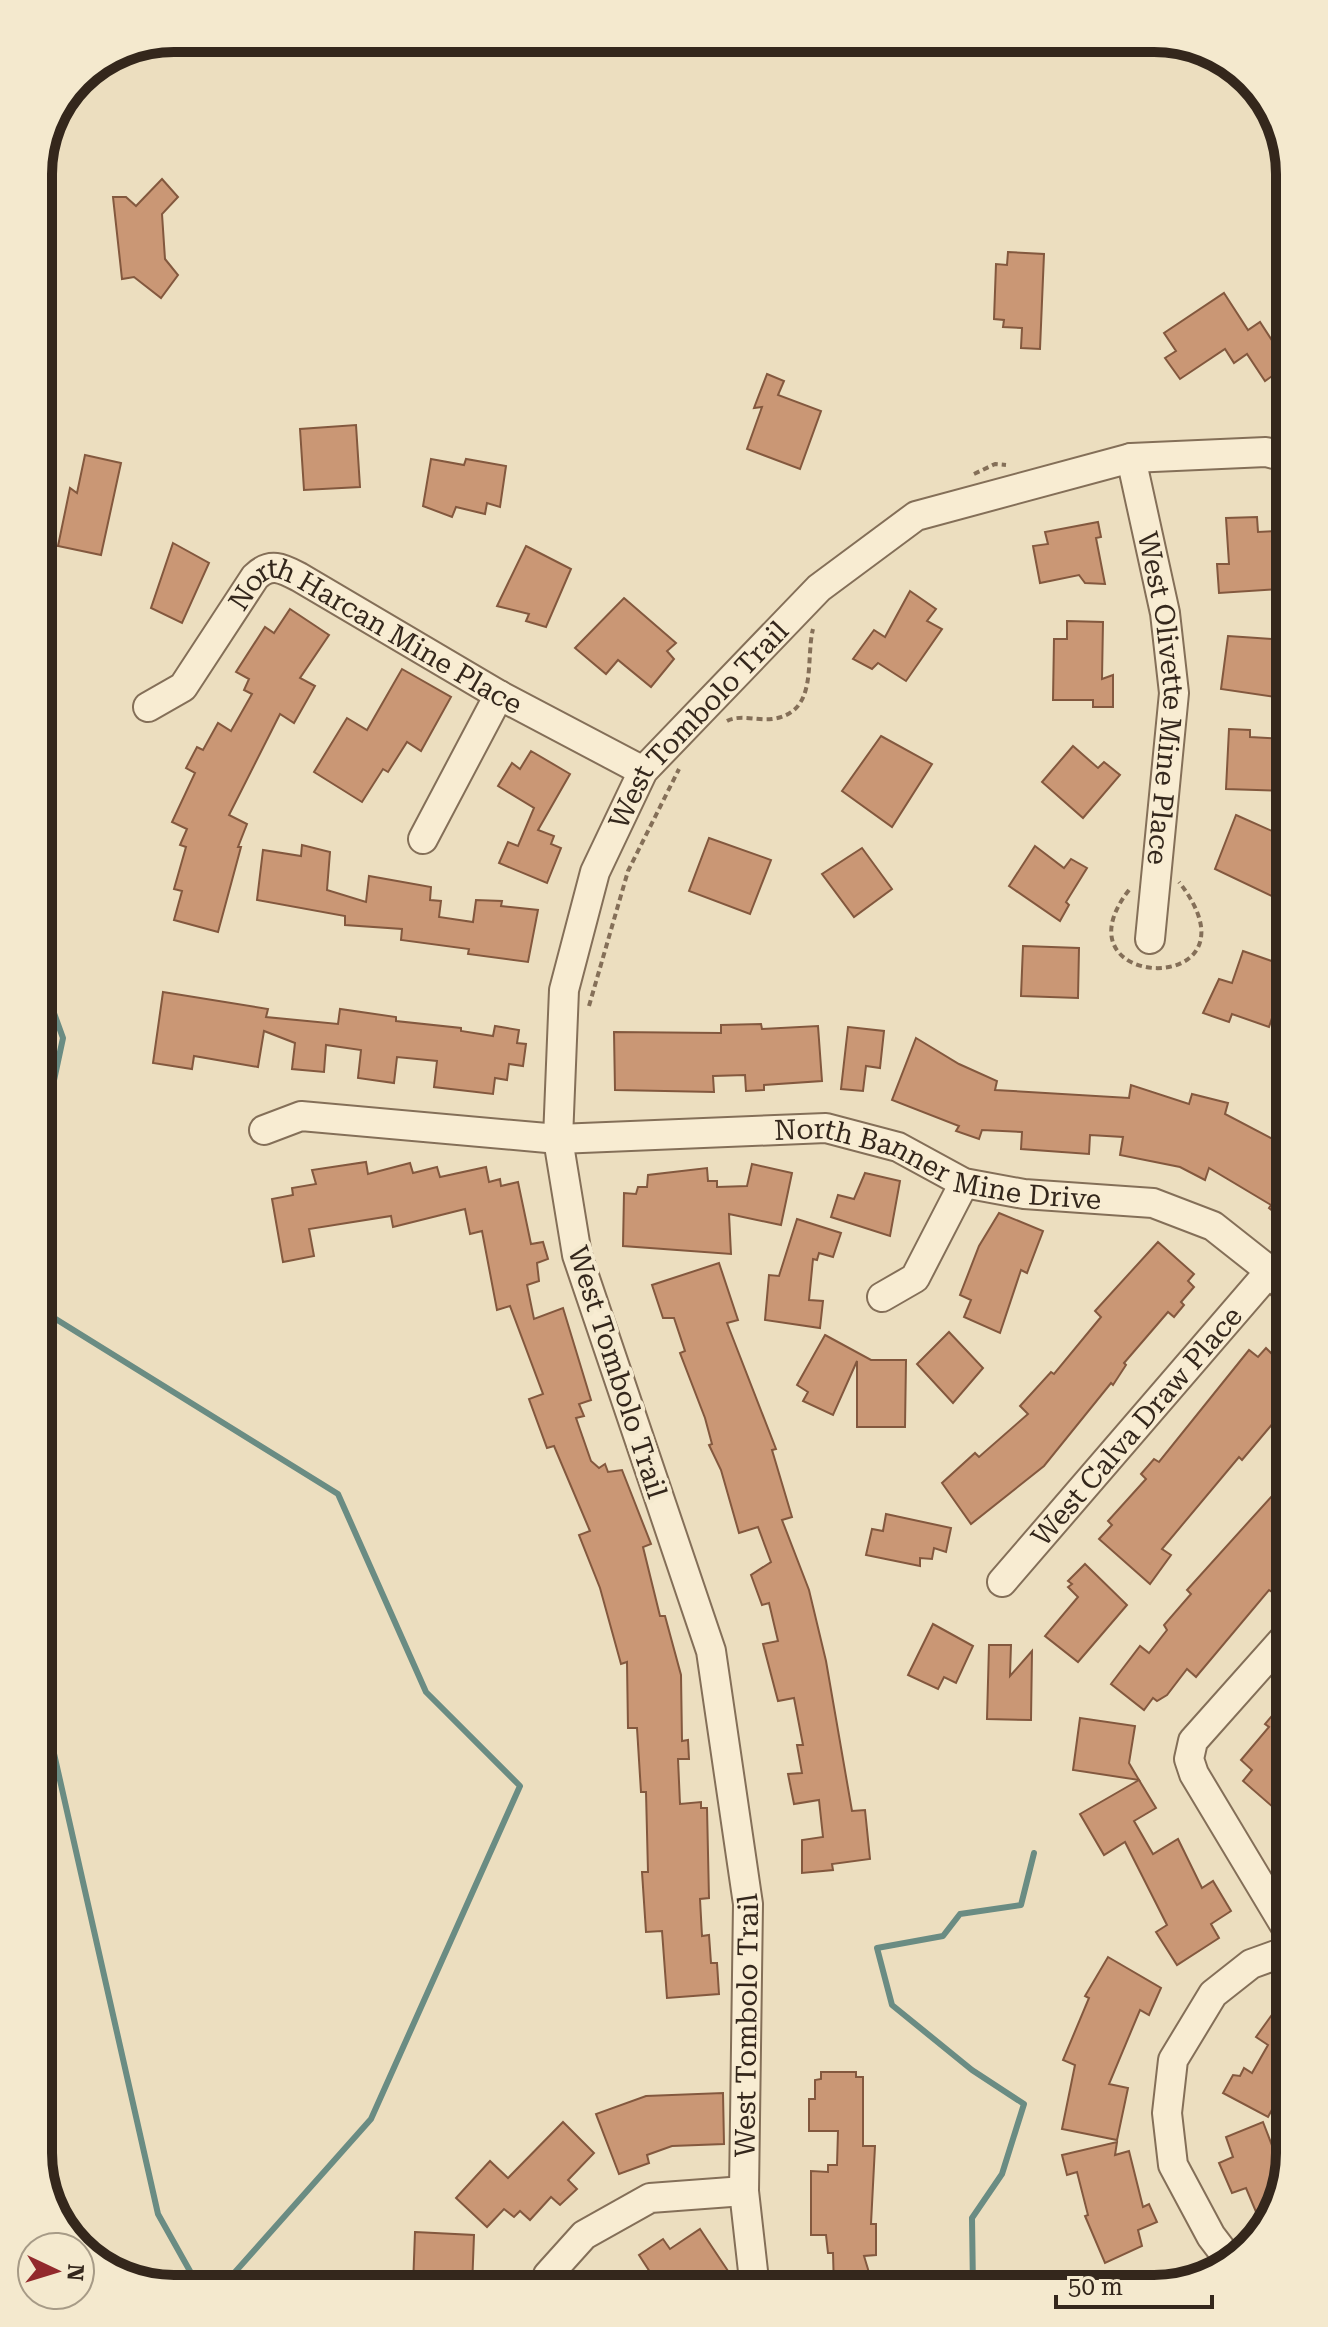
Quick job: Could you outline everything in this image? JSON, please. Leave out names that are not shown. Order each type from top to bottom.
[{"type":"street","name":"West Tombolo Trail","points":[[753,2275],[744,2191],[748,1904],[711,1651],[577,1255],[558,1139],[564,990],[595,872],[643,771],[819,588],[916,516],[1131,458],[1266,452],[1276,454]]},
{"type":"street","name":"West Olivette Mine Place","points":[[1131,458],[1165,613],[1174,693],[1150,939]]},
{"type":"street","name":"North Harcan Mine Place","points":[[148,707],[183,687],[255,577],[263,568],[274,566],[299,577],[499,695],[643,771]]},
{"type":"street","points":[[423,839],[499,695]]},
{"type":"street","name":"North Banner Mine Drive","points":[[264,1130],[301,1116],[558,1139],[826,1128],[898,1147],[964,1183],[1024,1194],[1153,1203],[1213,1226],[1276,1278]]},
{"type":"street","points":[[882,1297],[915,1278],[964,1183]]},
{"type":"street","name":"West Calva Draw Place","points":[[1002,1582],[1270,1271]]},
{"type":"street","points":[[1276,1648],[1193,1741],[1189,1759],[1204,1792],[1276,1911]]},
{"type":"street","points":[[1224,2253],[1211,2236],[1173,2165],[1167,2113],[1173,2060],[1213,1994],[1251,1964],[1276,1955]]},
{"type":"street","points":[[548,2275],[584,2235],[650,2198],[744,2191]]},
{"type":"path","points":[[964,481],[995,464],[1014,464]]},
{"type":"path","points":[[722,724],[733,718],[774,719],[788,714],[802,700],[809,686],[808,649],[813,629],[827,604],[819,588]]},
{"type":"path","points":[[588,1015],[628,871],[683,763]]},
{"type":"building","points":[[162,179],[178,197],[162,214],[165,259],[178,275],[161,298],[134,277],[122,279],[113,197],[126,197],[136,206]]},
{"type":"building","points":[[1008,252],[1044,254],[1040,349],[1021,348],[1022,328],[1003,327],[1004,320],[994,319],[996,264],[1007,265]]},
{"type":"building","points":[[1224,293],[1248,330],[1260,322],[1276,347],[1276,373],[1265,381],[1247,354],[1234,363],[1225,349],[1180,379],[1165,358],[1176,351],[1164,333]]},
{"type":"building","points":[[767,374],[784,381],[778,395],[821,411],[800,469],[747,449],[762,407],[754,408]]},
{"type":"building","points":[[356,425],[360,487],[304,490],[300,429]]},
{"type":"building","points":[[85,455],[121,463],[101,555],[58,546],[70,488],[77,493]]},
{"type":"building","points":[[431,459],[464,465],[466,459],[506,466],[500,507],[487,503],[485,514],[456,507],[452,517],[423,506]]},
{"type":"building","points":[[1257,517],[1258,532],[1276,531],[1276,589],[1219,593],[1217,564],[1229,564],[1226,518]]},
{"type":"building","points":[[1098,522],[1101,537],[1096,538],[1105,584],[1085,583],[1079,575],[1040,583],[1033,546],[1048,544],[1045,532]]},
{"type":"building","points":[[173,543],[209,563],[182,623],[151,608]]},
{"type":"building","points":[[526,546],[571,569],[546,627],[526,621],[529,614],[497,606]]},
{"type":"building","points":[[910,591],[936,609],[927,621],[942,629],[906,681],[878,663],[872,669],[853,659],[874,630],[885,637]]},
{"type":"building","points":[[624,598],[676,643],[667,651],[674,659],[651,687],[618,660],[606,674],[575,648]]},
{"type":"building","points":[[290,609],[329,635],[300,678],[315,686],[294,723],[280,714],[229,815],[247,824],[238,847],[241,847],[218,932],[174,920],[182,891],[174,889],[186,847],[180,845],[187,829],[172,822],[195,773],[186,768],[197,747],[203,750],[218,723],[231,731],[252,694],[244,690],[249,679],[236,672],[265,627],[274,633]]},
{"type":"building","points":[[1067,621],[1103,622],[1102,679],[1113,675],[1113,707],[1093,707],[1093,700],[1053,700],[1054,639],[1067,639]]},
{"type":"building","points":[[1228,636],[1276,639],[1276,697],[1221,689]]},
{"type":"building","points":[[402,669],[451,697],[421,751],[407,742],[388,772],[383,769],[362,802],[314,772],[347,718],[367,730]]},
{"type":"building","points":[[1229,729],[1250,730],[1250,737],[1276,738],[1276,791],[1226,789]]},
{"type":"building","points":[[881,736],[932,764],[892,827],[842,791]]},
{"type":"building","points":[[1073,746],[1098,768],[1104,762],[1120,775],[1083,818],[1042,782]]},
{"type":"building","points":[[531,751],[570,774],[538,830],[554,836],[551,844],[561,848],[547,883],[499,863],[508,842],[518,846],[534,808],[498,786],[512,763],[520,769]]},
{"type":"building","points":[[1236,815],[1276,833],[1276,898],[1215,869]]},
{"type":"building","points":[[709,838],[771,860],[750,914],[689,891]]},
{"type":"building","points":[[302,845],[330,852],[327,890],[366,902],[369,876],[431,887],[430,900],[441,901],[439,917],[473,922],[476,900],[502,901],[501,906],[538,910],[528,962],[468,954],[469,949],[401,940],[402,929],[345,925],[345,916],[257,900],[263,850],[301,856]]},
{"type":"building","points":[[1035,846],[1064,868],[1071,859],[1087,868],[1066,902],[1069,905],[1060,921],[1009,886]]},
{"type":"building","points":[[862,848],[892,889],[854,917],[822,874]]},
{"type":"building","points":[[1023,946],[1079,948],[1078,998],[1021,996]]},
{"type":"building","points":[[1243,951],[1276,962],[1276,1006],[1269,1027],[1232,1014],[1229,1022],[1203,1013],[1219,979],[1232,983]]},
{"type":"building","points":[[163,992],[268,1009],[266,1017],[338,1024],[340,1009],[493,1036],[495,1026],[519,1030],[517,1043],[526,1044],[523,1066],[509,1064],[507,1080],[495,1078],[493,1094],[434,1087],[437,1061],[397,1057],[394,1083],[358,1078],[361,1050],[326,1045],[324,1072],[292,1069],[295,1043],[264,1031],[258,1067],[194,1056],[192,1069],[153,1063]]},
{"type":"building","points":[[761,1024],[762,1029],[818,1026],[822,1081],[764,1085],[764,1090],[746,1091],[745,1075],[713,1076],[714,1092],[615,1090],[614,1032],[721,1033],[721,1025]]},
{"type":"building","points":[[848,1027],[884,1031],[880,1068],[866,1066],[863,1091],[841,1089]]},
{"type":"building","points":[[916,1038],[959,1064],[997,1081],[995,1090],[1129,1098],[1131,1085],[1189,1104],[1192,1094],[1228,1103],[1225,1114],[1276,1141],[1276,1214],[1269,1208],[1271,1205],[1209,1168],[1205,1180],[1180,1167],[1120,1155],[1123,1137],[1090,1135],[1089,1154],[1021,1149],[1022,1132],[982,1130],[979,1139],[956,1131],[959,1126],[892,1100]]},
{"type":"building","points":[[366,1162],[368,1174],[410,1163],[413,1173],[437,1167],[440,1177],[486,1167],[489,1182],[500,1179],[501,1186],[518,1182],[531,1244],[543,1242],[548,1259],[537,1263],[539,1281],[527,1285],[534,1319],[563,1308],[591,1400],[579,1404],[584,1416],[576,1418],[591,1461],[599,1468],[605,1464],[608,1472],[622,1470],[651,1544],[643,1547],[660,1616],[665,1616],[681,1675],[682,1741],[688,1740],[689,1759],[678,1759],[680,1804],[701,1802],[701,1808],[707,1808],[709,1898],[700,1899],[702,1936],[709,1935],[711,1963],[717,1963],[719,1994],[667,1998],[662,1931],[646,1932],[642,1872],[648,1872],[646,1792],[641,1792],[637,1728],[628,1728],[627,1662],[621,1664],[600,1588],[579,1535],[590,1531],[554,1446],[547,1448],[529,1399],[543,1394],[510,1306],[497,1310],[482,1231],[470,1234],[465,1209],[393,1227],[391,1216],[309,1229],[314,1256],[283,1262],[272,1199],[293,1195],[292,1188],[316,1184],[312,1170]]},
{"type":"building","points":[[752,1164],[792,1173],[781,1225],[729,1214],[731,1254],[623,1246],[624,1193],[636,1194],[638,1187],[647,1187],[648,1175],[707,1168],[708,1181],[717,1181],[717,1187],[747,1186]]},
{"type":"building","points":[[865,1173],[900,1181],[890,1236],[831,1217],[838,1195],[854,1199]]},
{"type":"building","points":[[999,1213],[1043,1231],[1027,1273],[1021,1270],[1000,1333],[964,1317],[971,1300],[960,1295],[979,1246]]},
{"type":"building","points":[[797,1219],[841,1233],[833,1257],[819,1253],[817,1260],[813,1259],[809,1300],[823,1301],[820,1328],[765,1320],[769,1275],[779,1276]]},
{"type":"building","points":[[1158,1242],[1194,1274],[1188,1281],[1194,1287],[1181,1302],[1184,1305],[1174,1317],[1168,1312],[1124,1363],[1126,1365],[1113,1385],[1111,1383],[1044,1466],[971,1524],[942,1483],[975,1453],[979,1457],[1028,1414],[1020,1406],[1051,1372],[1054,1374],[1101,1317],[1095,1311]]},
{"type":"building","points":[[719,1263],[738,1320],[727,1323],[776,1449],[772,1450],[792,1517],[782,1520],[809,1590],[826,1661],[852,1811],[865,1810],[870,1859],[832,1864],[833,1870],[802,1873],[802,1840],[823,1837],[819,1800],[794,1804],[788,1774],[802,1773],[797,1745],[803,1745],[794,1698],[778,1701],[763,1644],[778,1641],[769,1603],[762,1605],[751,1575],[771,1562],[758,1527],[739,1533],[721,1470],[709,1445],[712,1444],[705,1418],[680,1353],[685,1351],[674,1318],[663,1318],[652,1285]]},
{"type":"building","points":[[949,1332],[983,1368],[953,1403],[917,1364]]},
{"type":"building","points":[[825,1335],[871,1360],[906,1360],[905,1427],[857,1427],[857,1361],[833,1415],[803,1401],[808,1392],[797,1385]]},
{"type":"building","points":[[1266,1348],[1274,1356],[1276,1354],[1276,1420],[1242,1460],[1239,1457],[1162,1549],[1171,1555],[1150,1584],[1099,1539],[1112,1525],[1108,1521],[1146,1479],[1141,1474],[1154,1459],[1159,1462],[1249,1350],[1258,1357]]},
{"type":"building","points":[[1276,1491],[1276,1587],[1272,1592],[1269,1590],[1196,1677],[1187,1669],[1167,1695],[1157,1701],[1153,1698],[1144,1710],[1111,1684],[1140,1646],[1149,1653],[1167,1630],[1164,1625],[1191,1594],[1187,1590]]},
{"type":"building","points":[[886,1514],[951,1528],[946,1552],[934,1548],[932,1559],[920,1558],[920,1566],[866,1555],[872,1529],[883,1531]]},
{"type":"building","points":[[1085,1564],[1127,1605],[1078,1662],[1045,1636],[1078,1597],[1068,1587],[1072,1584],[1068,1581]]},
{"type":"building","points":[[933,1624],[973,1646],[956,1683],[944,1677],[938,1689],[908,1675]]},
{"type":"building","points":[[989,1645],[1011,1645],[1010,1676],[1032,1651],[1031,1720],[987,1719]]},
{"type":"building","points":[[1276,1711],[1274,1808],[1243,1781],[1252,1770],[1241,1760],[1269,1727],[1265,1724]]},
{"type":"building","points":[[1080,1718],[1135,1726],[1129,1763],[1139,1780],[1073,1770]]},
{"type":"building","points":[[1139,1780],[1156,1808],[1134,1821],[1153,1854],[1178,1839],[1202,1888],[1213,1881],[1231,1911],[1211,1924],[1219,1938],[1177,1965],[1156,1932],[1167,1925],[1125,1842],[1104,1855],[1080,1814]]},
{"type":"building","points":[[1108,1957],[1161,1988],[1149,2015],[1140,2010],[1109,2084],[1128,2088],[1117,2140],[1062,2129],[1075,2065],[1063,2060],[1089,1998],[1085,1996]]},
{"type":"building","points":[[1276,2009],[1276,2102],[1268,2117],[1223,2093],[1233,2075],[1240,2076],[1244,2068],[1252,2073],[1268,2045],[1256,2037]]},
{"type":"building","points":[[821,2072],[856,2072],[856,2077],[863,2077],[863,2146],[875,2146],[871,2224],[876,2224],[876,2255],[864,2256],[870,2275],[834,2275],[833,2253],[828,2253],[826,2235],[811,2235],[811,2171],[828,2172],[828,2165],[837,2165],[838,2131],[809,2131],[809,2099],[815,2099],[815,2080],[821,2079]]},
{"type":"building","points":[[723,2093],[724,2144],[672,2146],[647,2155],[649,2163],[619,2174],[596,2114],[646,2096]]},
{"type":"building","points":[[563,2122],[594,2153],[568,2180],[577,2189],[560,2205],[551,2197],[530,2220],[520,2211],[514,2217],[504,2209],[487,2227],[456,2198],[490,2161],[508,2178]]},
{"type":"building","points":[[1263,2122],[1276,2155],[1272,2184],[1258,2217],[1246,2188],[1232,2193],[1219,2163],[1233,2157],[1226,2137]]},
{"type":"building","points":[[1117,2142],[1115,2155],[1129,2151],[1143,2207],[1149,2204],[1157,2222],[1138,2230],[1142,2246],[1105,2263],[1085,2216],[1088,2215],[1077,2172],[1067,2175],[1062,2155]]},
{"type":"building","points":[[700,2229],[731,2275],[652,2275],[639,2255],[663,2239],[670,2249]]},
{"type":"building","points":[[415,2232],[474,2235],[472,2275],[413,2275]]},
{"type":"waterway","points":[[52,1008],[63,1038],[52,1089]]},
{"type":"waterway","points":[[52,1317],[338,1494],[426,1692],[520,1786],[371,2119],[232,2275]]},
{"type":"waterway","points":[[52,1745],[158,2214],[192,2275]]},
{"type":"waterway","points":[[973,2275],[972,2218],[1002,2174],[1024,2104],[972,2070],[892,2005],[877,1948],[943,1936],[960,1914],[1021,1905],[1034,1853]]}]
